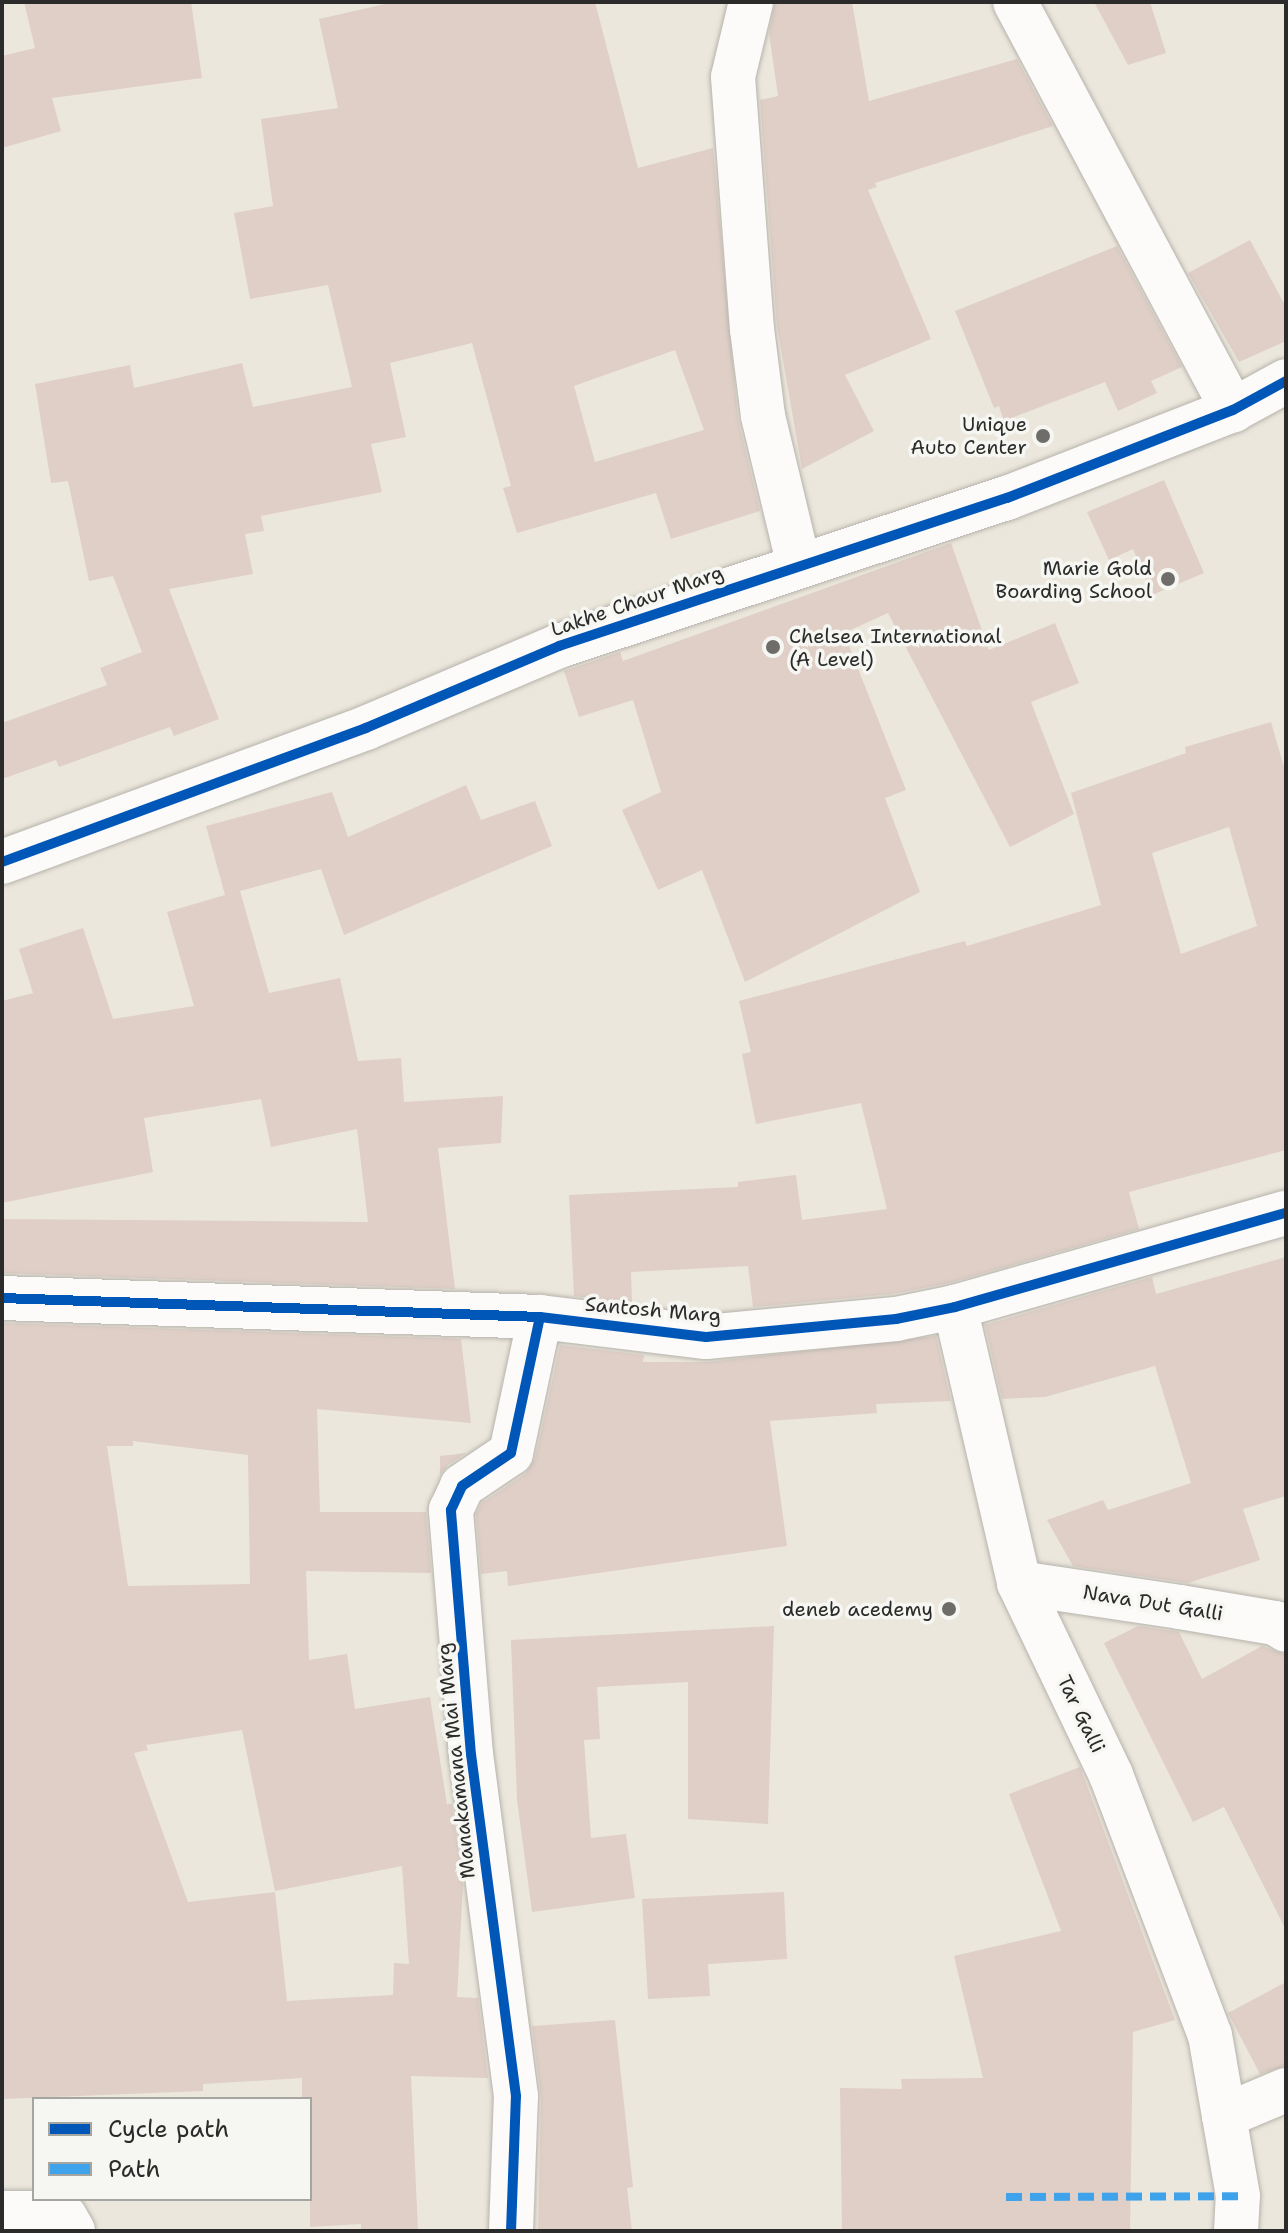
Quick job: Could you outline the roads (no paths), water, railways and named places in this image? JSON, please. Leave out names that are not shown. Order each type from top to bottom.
[{"type":"street","points":[[751,2],[733,77],[752,329],[763,416],[799,566]]},
{"type":"street","points":[[1015,2],[1233,410]]},
{"type":"street","name":"Lakhe Chaur Marg","points":[[2,862],[366,728],[559,646],[1007,498],[1233,410],[1286,381]]},
{"type":"street","name":"Santosh Marg","points":[[2,1298],[540,1317],[706,1337],[896,1319],[955,1307],[1286,1213]]},
{"type":"street","name":"Tar Galli","points":[[955,1307],[1019,1583],[1111,1775],[1210,2035],[1238,2196],[1236,2231]]},
{"type":"street","name":"Manakamana Mai Marg","points":[[511,2231],[516,2096],[471,1755],[451,1510],[462,1486],[511,1453],[540,1317]]},
{"type":"street","name":"Nava Dut Galli","points":[[1019,1583],[1208,1611],[1275,1623],[1286,1630]]},
{"type":"street","points":[[1224,2116],[1286,2090]]},
{"type":"street","points":[[2,2213],[56,2213],[73,2231]]},
{"type":"place","name":"Unique Auto Center","points":[[1043,436]]},
{"type":"place","name":"Marie Gold Boarding School","points":[[1168,579]]},
{"type":"place","name":"Chelsea International (A Level)","points":[[773,647]]},
{"type":"place","name":"deneb acedemy","points":[[949,1609]]}]
